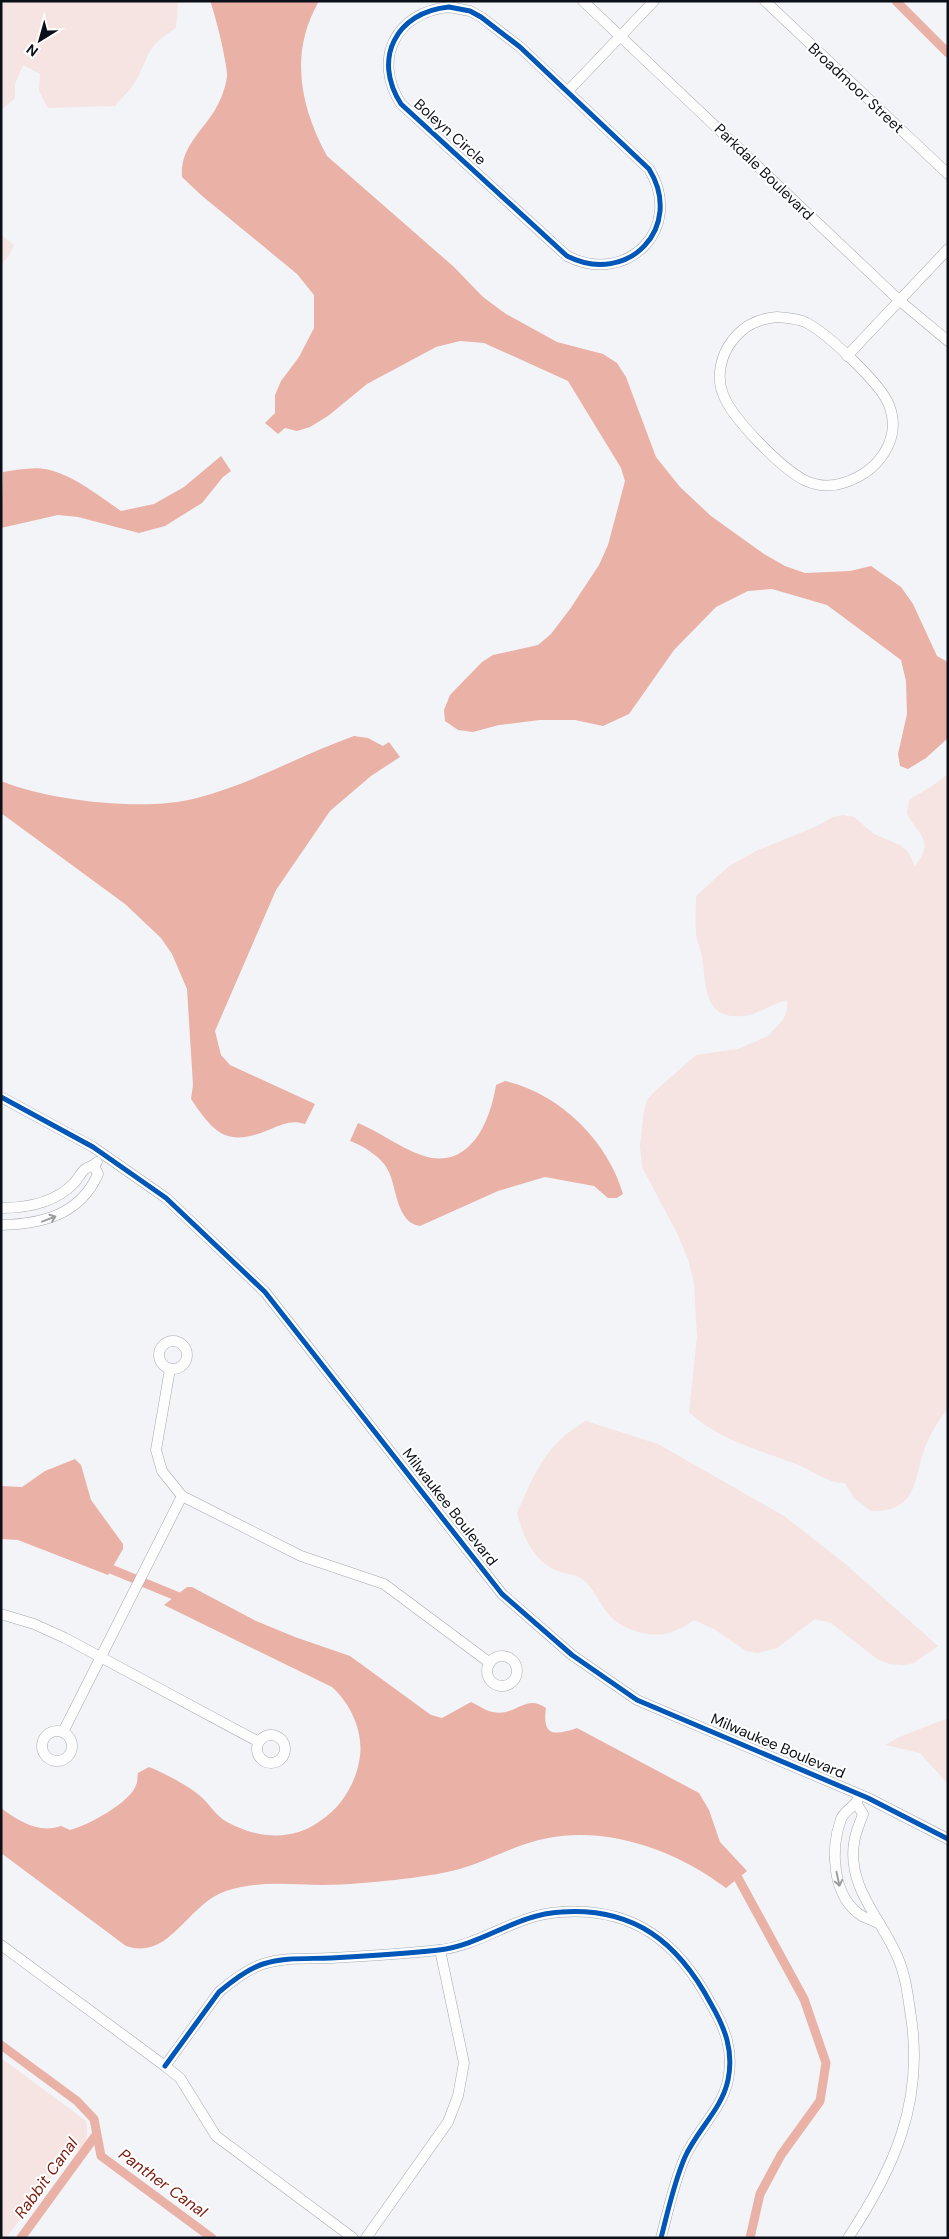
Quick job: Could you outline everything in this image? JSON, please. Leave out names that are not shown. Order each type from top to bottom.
[{"type":"street","name":"Parkdale Boulevard","points":[[583,1],[900,301],[948,341]]},
{"type":"street","points":[[568,91],[654,1]]},
{"type":"street","name":"Broadmoor Street","points":[[765,1],[948,174]]},
{"type":"street","name":"Boleyn Circle","points":[[434,8],[460,8],[481,17],[568,91],[641,160],[649,169],[659,190],[660,212],[654,232],[641,250],[622,261],[599,265],[588,264],[567,256],[555,246],[464,160],[408,112],[389,83],[389,56],[397,35],[410,20],[434,8]]},
{"type":"street","points":[[847,356],[948,249]]},
{"type":"street","points":[[777,317],[807,323],[847,356],[886,398],[893,419],[890,440],[879,462],[867,473],[840,485],[815,484],[794,472],[737,419],[723,394],[720,384],[721,366],[729,345],[743,328],[766,318],[777,317]]},
{"type":"street","name":"Milwaukee Boulevard","points":[[1,1097],[102,1154],[166,1198],[265,1292],[502,1594],[572,1655],[637,1700],[948,1839]]},
{"type":"street","points":[[1,1208],[22,1208],[60,1194],[76,1182],[85,1168],[94,1166],[102,1154]]},
{"type":"street","points":[[1,1226],[24,1225],[54,1217],[79,1202],[98,1174],[94,1166]]},
{"type":"street","points":[[22,1208],[24,1225]]},
{"type":"street","points":[[170,1369],[156,1450],[162,1471],[182,1496],[301,1556],[384,1584],[490,1663]]},
{"type":"street","points":[[63,1732],[182,1496]]},
{"type":"street","points":[[1,1614],[34,1624],[100,1656],[259,1742]]},
{"type":"street","points":[[848,2238],[885,2177],[903,2135],[912,2095],[914,2042],[910,2004],[898,1958],[858,1886],[853,1860],[854,1842],[863,1814],[858,1799]]},
{"type":"street","points":[[858,1799],[842,1818],[835,1862],[839,1886],[851,1905],[861,1915],[881,1925]]},
{"type":"street","points":[[835,1862],[853,1860]]},
{"type":"street","points":[[165,2066],[219,1992],[239,1977],[261,1965],[294,1959],[388,1955],[440,1950],[470,1943],[534,1917],[558,1912],[585,1911],[606,1914],[644,1929],[664,1942],[688,1965],[726,2034],[730,2053],[729,2073],[724,2092],[684,2158],[661,2238]]},
{"type":"street","points":[[1,1945],[180,2078],[216,2136],[353,2238]]},
{"type":"street","points":[[366,2238],[448,2122],[458,2096],[464,2063],[440,1950]]},
{"type":"shaded area","points":[[1,1],[177,1],[176,28],[154,46],[133,85],[115,106],[48,108],[39,91],[40,74],[23,65],[15,84],[15,98],[1,110]]},
{"type":"shaded area","points":[[210,1],[319,1],[304,40],[301,60],[305,99],[310,118],[327,156],[454,267],[483,297],[506,314],[557,342],[603,354],[617,363],[626,377],[656,457],[680,487],[711,516],[764,554],[785,566],[805,573],[850,571],[871,566],[901,587],[913,604],[937,656],[948,662],[948,738],[926,758],[908,769],[900,766],[898,754],[907,714],[906,681],[901,660],[827,605],[772,589],[748,591],[716,607],[674,650],[629,714],[603,726],[575,720],[540,720],[499,725],[473,732],[458,730],[445,721],[444,710],[450,695],[482,662],[493,655],[538,645],[551,634],[570,609],[599,565],[608,545],[625,481],[621,468],[568,381],[484,343],[460,341],[436,347],[367,384],[328,416],[310,427],[297,431],[285,428],[278,434],[265,423],[275,413],[275,395],[281,381],[299,357],[314,328],[314,295],[297,274],[201,195],[182,177],[184,159],[190,144],[217,107],[227,77],[221,39]]},
{"type":"shaded area","points":[[1,235],[14,245],[8,257],[1,264]]},
{"type":"shaded area","points":[[221,456],[231,471],[223,477],[202,503],[165,526],[139,533],[78,517],[58,515],[1,528],[3,472],[38,468],[60,473],[87,488],[121,511],[154,504],[184,487]]},
{"type":"shaded area","points":[[354,736],[368,738],[383,746],[389,742],[400,757],[371,776],[330,811],[276,890],[215,1031],[221,1055],[230,1065],[315,1104],[305,1124],[288,1123],[244,1137],[224,1135],[208,1122],[191,1099],[193,1085],[187,989],[172,954],[161,938],[125,904],[1,813],[1,781],[21,788],[71,799],[125,804],[176,802],[197,798],[237,785]]},
{"type":"shaded area","points":[[948,774],[948,1408],[928,1440],[916,1480],[907,1499],[898,1506],[887,1510],[871,1511],[854,1498],[845,1483],[826,1479],[796,1464],[726,1437],[700,1422],[689,1412],[697,1337],[694,1284],[689,1262],[677,1233],[642,1167],[640,1146],[644,1111],[647,1100],[654,1092],[696,1055],[738,1049],[768,1036],[783,1020],[787,1010],[787,1000],[754,1014],[744,1016],[730,1016],[720,1012],[714,1006],[709,999],[706,989],[696,934],[696,896],[729,866],[756,851],[815,827],[833,817],[843,815],[854,817],[874,834],[900,845],[908,852],[915,866],[924,850],[924,844],[923,838],[907,814],[909,800]]},
{"type":"shaded area","points":[[505,1081],[525,1087],[544,1096],[579,1122],[606,1156],[616,1174],[623,1194],[617,1198],[608,1198],[594,1186],[545,1177],[498,1191],[420,1226],[412,1224],[402,1212],[392,1179],[386,1167],[372,1153],[350,1141],[358,1123],[421,1155],[438,1158],[452,1157],[474,1141],[488,1114],[496,1085]]},
{"type":"shaded area","points":[[586,1421],[658,1444],[784,1516],[843,1562],[938,1646],[914,1663],[903,1665],[889,1664],[877,1659],[831,1623],[815,1619],[777,1648],[758,1653],[746,1651],[714,1629],[694,1620],[677,1630],[658,1635],[631,1630],[623,1626],[606,1612],[586,1582],[575,1576],[553,1569],[533,1552],[525,1537],[517,1513],[536,1472],[551,1450],[560,1439]]},
{"type":"shaded area","points":[[75,1459],[81,1465],[91,1500],[123,1544],[123,1549],[108,1575],[18,1540],[1,1539],[1,1486],[22,1487],[45,1471]]},
{"type":"shaded area","points":[[187,1587],[192,1587],[256,1621],[350,1656],[431,1715],[442,1718],[471,1702],[493,1712],[501,1713],[526,1704],[539,1704],[546,1708],[546,1724],[551,1731],[556,1733],[577,1728],[699,1793],[709,1810],[720,1842],[747,1871],[726,1888],[686,1863],[642,1845],[619,1839],[571,1835],[527,1843],[459,1869],[421,1877],[323,1885],[250,1885],[226,1891],[212,1898],[167,1939],[155,1946],[141,1948],[126,1946],[1,1853],[1,1808],[22,1822],[37,1827],[53,1828],[61,1826],[70,1830],[78,1828],[126,1799],[137,1784],[138,1773],[149,1767],[194,1791],[227,1822],[250,1832],[286,1835],[309,1828],[334,1810],[350,1788],[359,1762],[360,1741],[358,1731],[351,1712],[339,1694],[332,1687],[164,1605]]},
{"type":"shaded area","points":[[948,1718],[948,1784],[920,1753],[886,1745],[897,1738]]},
{"type":"shaded area","points":[[1,2058],[86,2121],[87,2132],[83,2146],[69,2153],[6,2238],[1,2238]]},
{"type":"waterway","points":[[896,1],[948,53]]},
{"type":"waterway","points":[[101,1565],[186,1600]]},
{"type":"waterway","points":[[729,1873],[738,1878],[804,1999],[826,2063],[820,2101],[781,2155],[760,2194],[750,2238]]},
{"type":"waterway","name":"Panther Canal","points":[[1,2045],[77,2101],[94,2119],[101,2156],[212,2238]]},
{"type":"waterway","name":"Rabbit Canal","points":[[21,2238],[96,2135]]},
{"type":"cycle path","points":[[449,7],[470,11],[481,17],[520,47],[649,169],[658,191],[660,211],[655,230],[644,246],[629,257],[611,264],[590,264],[567,256],[401,104],[393,87],[389,71],[389,55],[394,41],[403,28],[415,18],[431,11],[449,7]]},
{"type":"cycle path","points":[[1,1097],[93,1147],[166,1198],[265,1292],[502,1594],[572,1655],[637,1700],[868,1798],[948,1839]]},
{"type":"cycle path","points":[[165,2066],[219,1992],[245,1972],[263,1964],[288,1959],[372,1956],[439,1950],[470,1942],[529,1918],[561,1912],[587,1912],[611,1916],[632,1923],[651,1933],[668,1946],[698,1982],[724,2031],[730,2059],[730,2069],[725,2091],[715,2110],[690,2147],[681,2167],[674,2186],[661,2238]]}]
